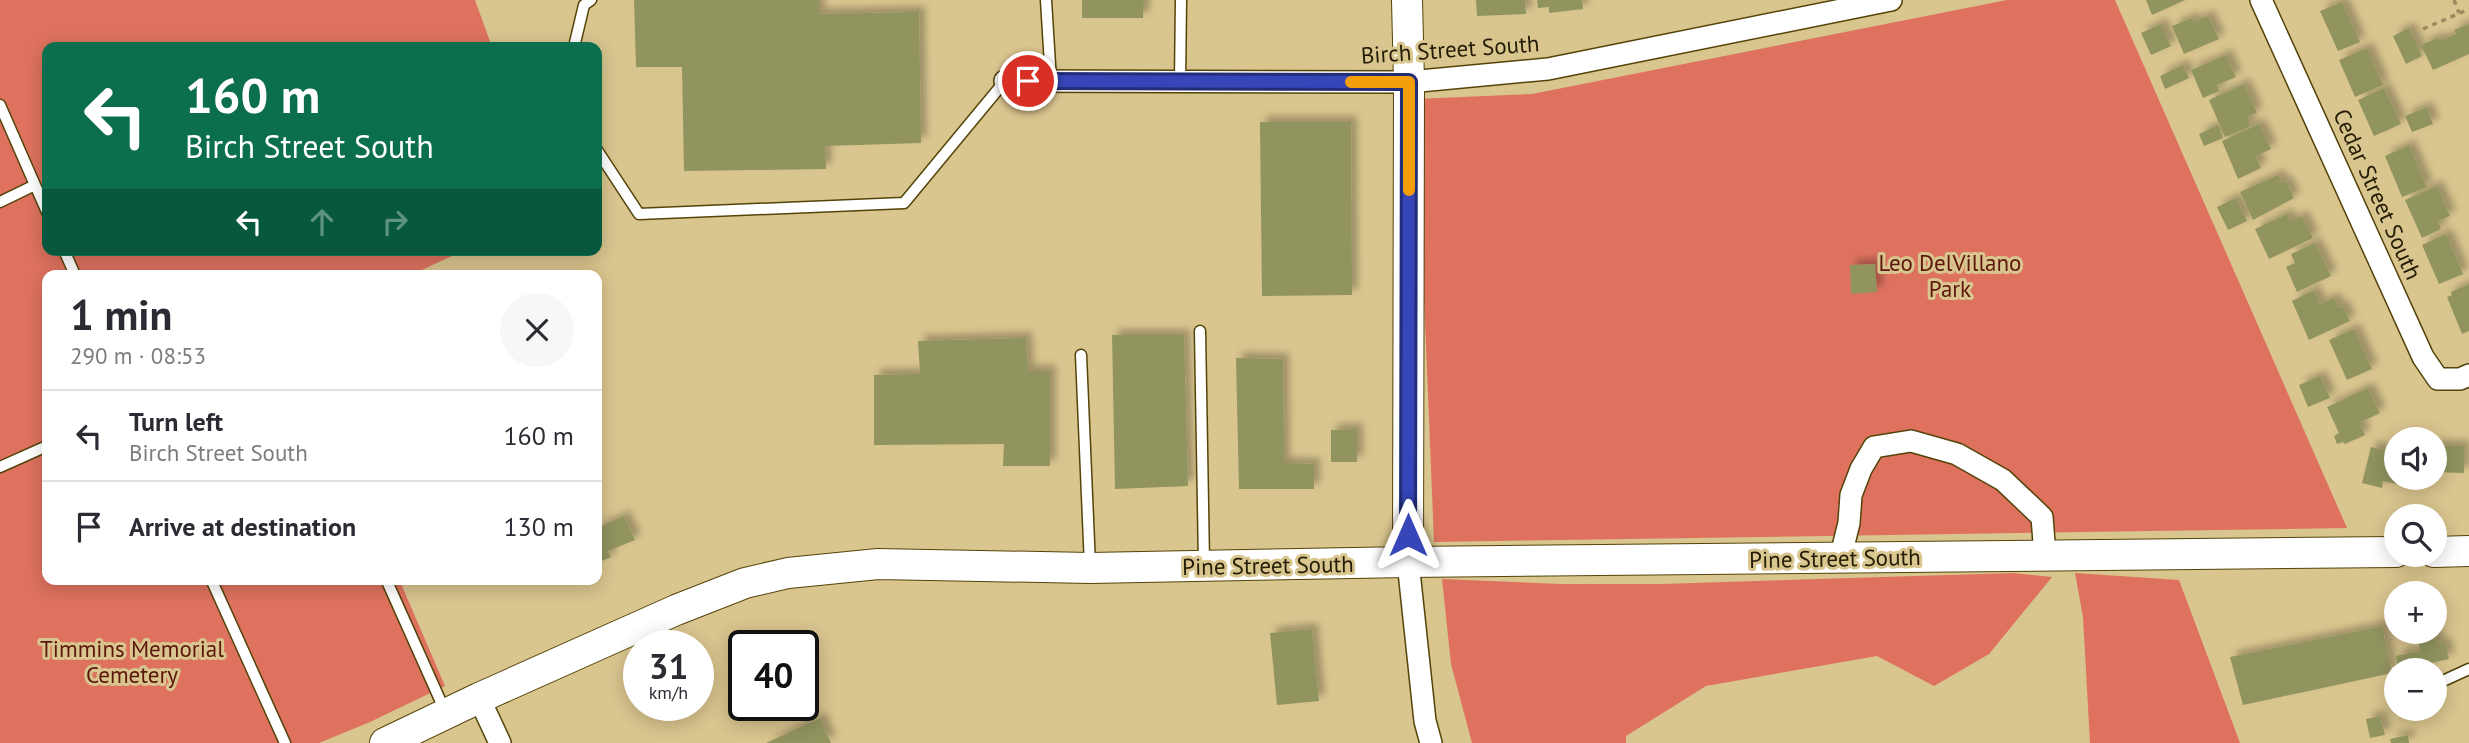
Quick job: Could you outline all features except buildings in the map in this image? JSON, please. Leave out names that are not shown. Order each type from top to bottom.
[{"type":"street","points":[[1407,0],[1408,562],[1424,721],[1431,743]]},
{"type":"street","name":"Birch Street South","points":[[1005,81],[1409,82],[1548,69],[1858,3],[1891,0]]},
{"type":"street","name":"Cedar Street South","points":[[2261,0],[2423,357],[2438,379],[2460,379],[2469,375]]},
{"type":"street","points":[[1840,559],[1849,523],[1852,495],[1861,469],[1874,447],[1912,441],[1957,454],[2003,480],[2042,517],[2045,555]]},
{"type":"street","points":[[2447,552],[2469,551]]},
{"type":"street","name":"Pine Street South","points":[[385,743],[676,610],[745,583],[789,573],[877,564],[1090,568],[2384,552]]},
{"type":"street","points":[[479,698],[500,743]]},
{"type":"lane","points":[[575,42],[584,5],[591,0]]},
{"type":"lane","points":[[1046,0],[1051,81]]},
{"type":"lane","points":[[1180,82],[1181,0]]},
{"type":"lane","points":[[602,158],[639,214],[904,203],[1005,81]]},
{"type":"lane","points":[[0,105],[42,200]]},
{"type":"lane","points":[[0,202],[36,185]]},
{"type":"lane","points":[[1200,331],[1204,566]]},
{"type":"lane","points":[[1081,355],[1090,568]]},
{"type":"lane","points":[[0,467],[42,448]]},
{"type":"lane","points":[[214,585],[285,743]]},
{"type":"lane","points":[[389,585],[447,715]]},
{"type":"lane","points":[[2447,679],[2469,669]]},
{"type":"path","points":[[2454,0],[2459,13]]},
{"type":"path","points":[[2423,29],[2469,9]]},
{"type":"green space","name":"Timmins Memorial Cemetery","points":[[0,0],[475,0],[490,42],[42,42],[42,256],[452,256],[422,270],[42,270],[42,585],[402,585],[445,686],[319,743],[0,743]]},
{"type":"green space","name":"Leo DelVillano Park","points":[[2007,0],[2115,0],[2347,528],[1434,542],[1416,99],[1532,94]]},
{"type":"green space","points":[[2013,573],[2052,577],[1989,654],[1934,686],[1877,656],[1706,686],[1626,736],[1626,743],[1472,743],[1451,664],[1442,579],[1560,584],[1662,584]]},
{"type":"green space","points":[[2075,573],[2179,580],[2240,743],[2090,743],[2083,617]]},
{"type":"slow traffic","points":[[1351,82],[1409,82],[1409,190]]},
{"type":"route","points":[[1028,81],[1409,82],[1408,535]]}]
